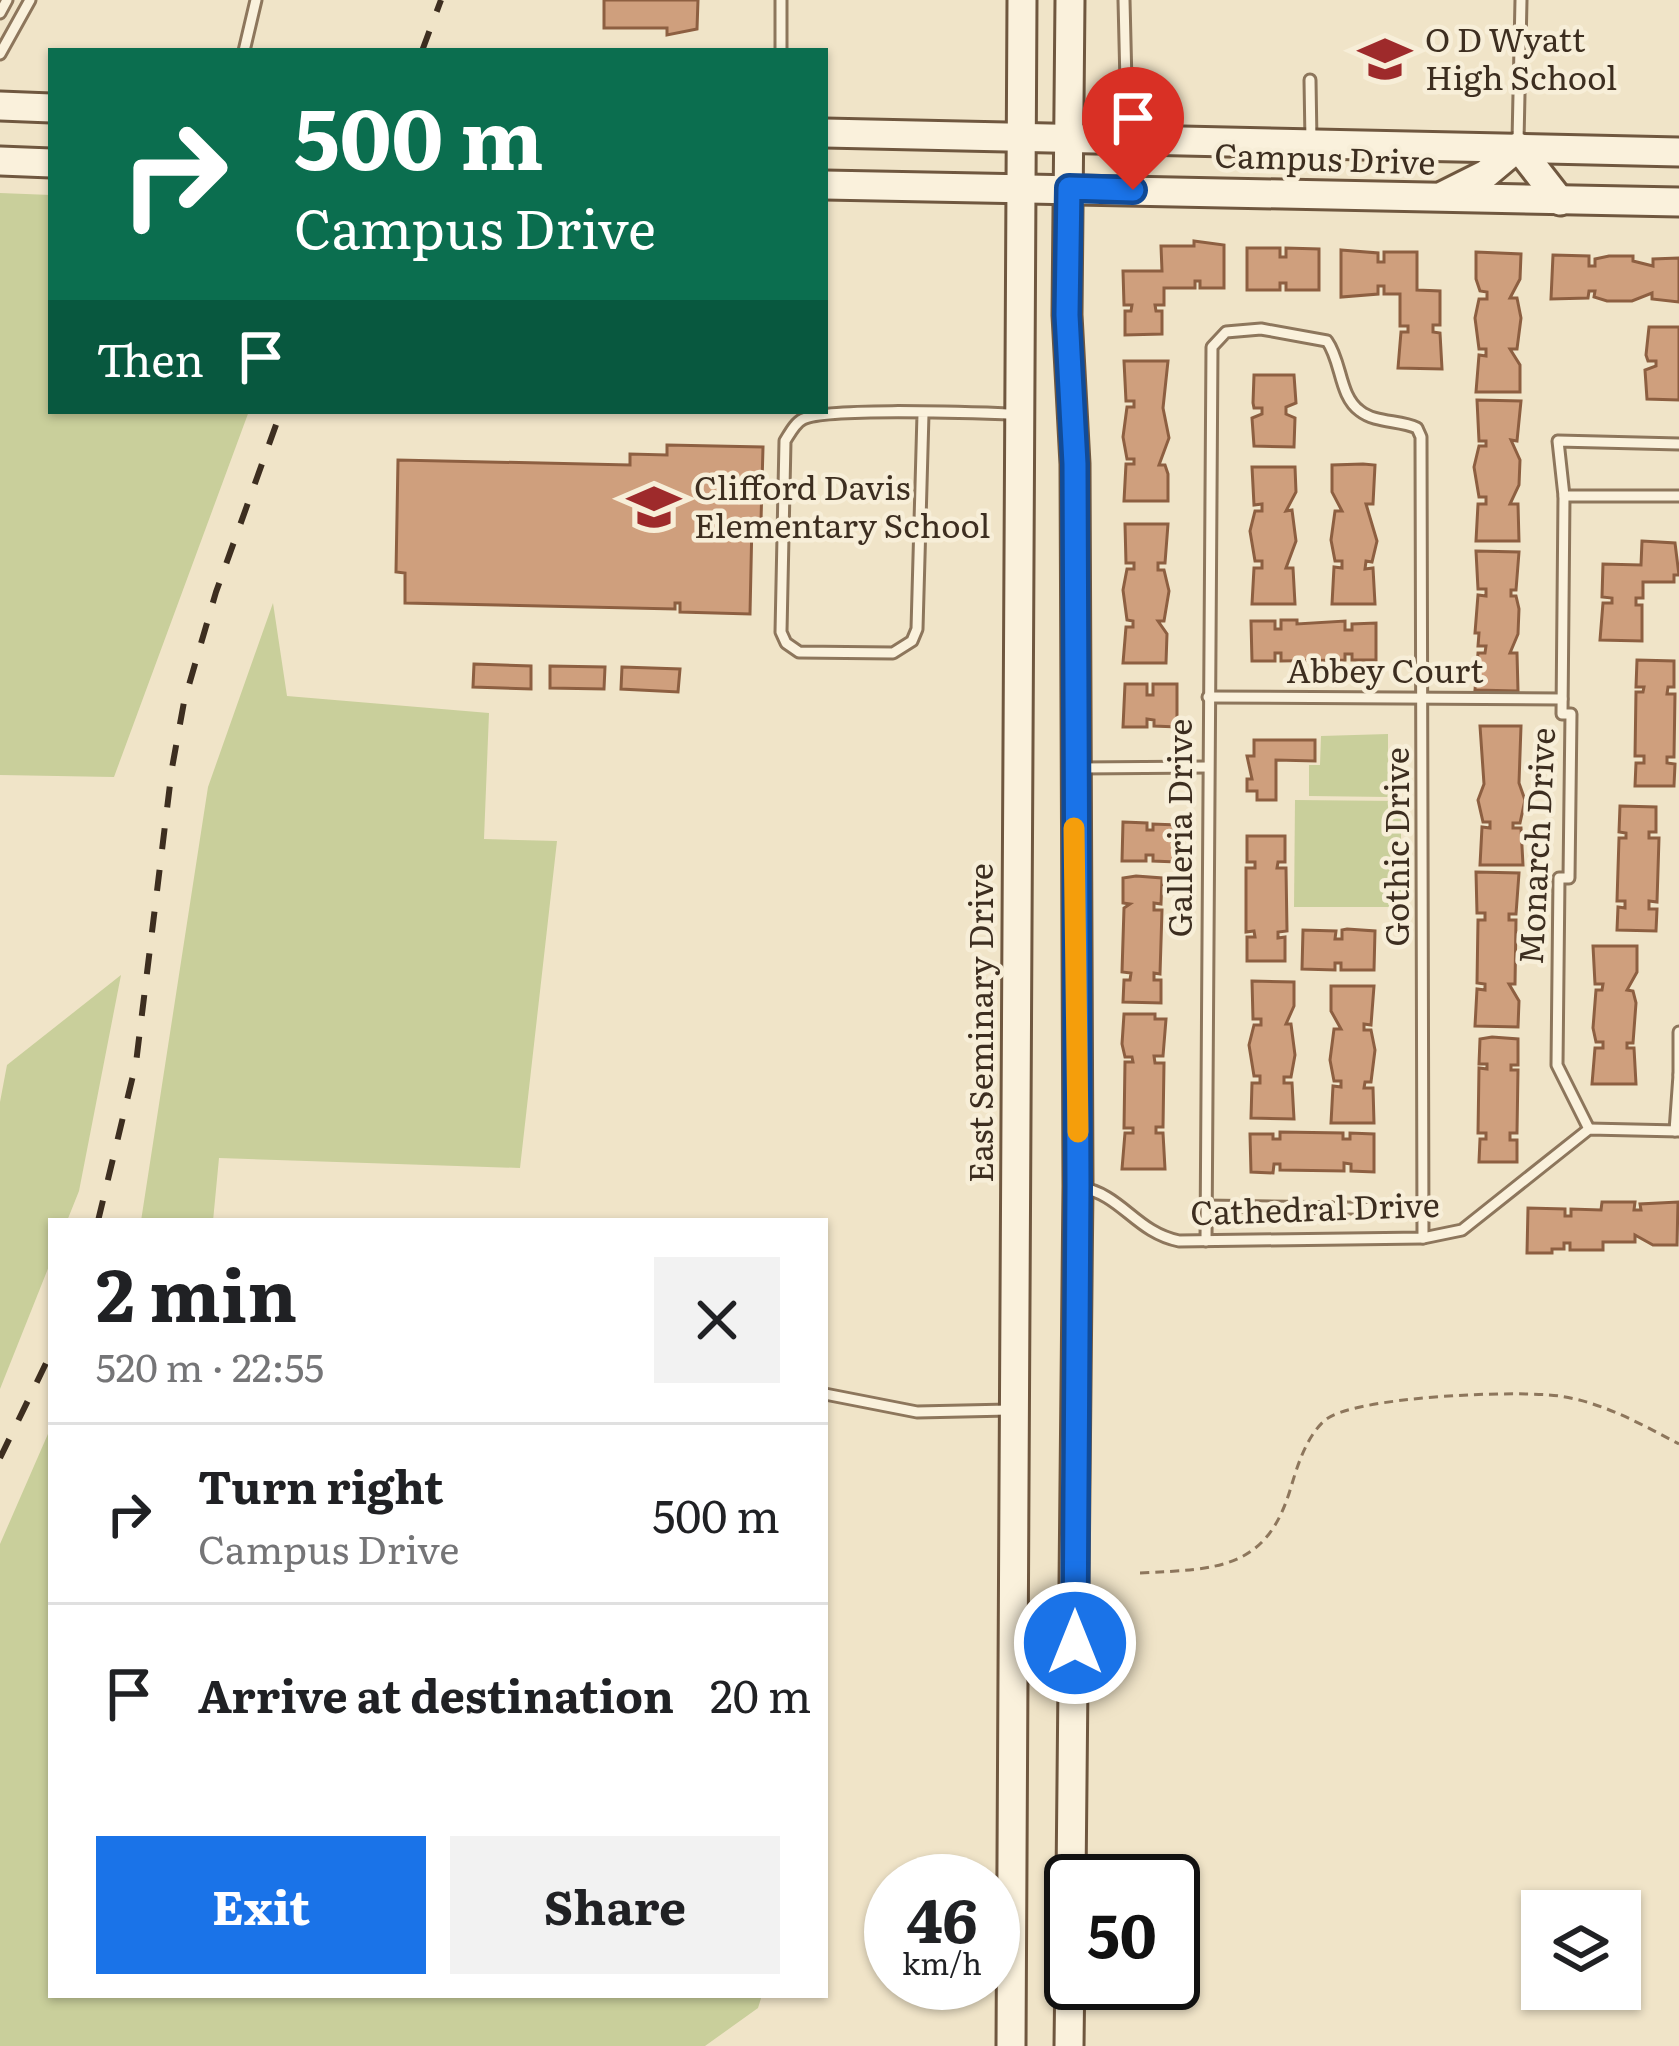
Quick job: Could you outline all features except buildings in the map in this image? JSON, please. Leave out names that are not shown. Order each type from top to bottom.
[{"type":"main road","name":"East Seminary Drive","points":[[1022,0],[1020,414],[1078,1186],[1071,1854]]},
{"type":"main road","name":"East Seminary Drive","points":[[1011,2046],[1015,1410],[1046,768],[1075,464],[1067,315],[1070,0]]},
{"type":"main road","points":[[0,106],[48,108]]},
{"type":"main road","name":"Campus Drive","points":[[828,134],[1679,152]]},
{"type":"main road","points":[[1438,198],[1486,173],[1518,147],[1560,201]]},
{"type":"main road","points":[[0,161],[48,163]]},
{"type":"main road","name":"Campus Drive","points":[[828,185],[1679,202]]},
{"type":"main road","name":"East Seminary Drive","points":[[1069,2010],[1069,2046]]},
{"type":"lane","points":[[0,13],[7,0]]},
{"type":"lane","points":[[0,54],[30,0]]},
{"type":"lane","points":[[245,48],[256,0]]},
{"type":"lane","points":[[781,0],[782,48]]},
{"type":"lane","points":[[1124,0],[1126,83]]},
{"type":"lane","points":[[1518,147],[1521,0]]},
{"type":"lane","points":[[1310,80],[1311,143]]},
{"type":"lane","name":"Galleria Drive","points":[[1206,1241],[1208,414],[1215,339],[1226,332],[1262,329],[1317,336],[1333,349],[1346,395],[1358,411],[1417,428],[1424,457]]},
{"type":"lane","points":[[923,413],[917,629],[912,641],[893,653],[799,652],[786,643],[781,632],[785,441],[800,420],[818,415],[923,413],[1020,414]]},
{"type":"lane","name":"Monarch Drive","points":[[1589,1129],[1557,1065],[1559,878],[1568,878],[1571,714],[1562,714],[1564,496],[1558,441],[1679,444]]},
{"type":"lane","name":"Gothic Drive","points":[[1423,1238],[1424,457]]},
{"type":"lane","points":[[1564,496],[1679,496]]},
{"type":"lane","name":"Abbey Court","points":[[1208,697],[1562,699]]},
{"type":"lane","points":[[1046,768],[1208,767]]},
{"type":"lane","points":[[1589,1129],[1677,1131],[1679,1032]]},
{"type":"lane","name":"Cathedral Drive","points":[[1078,1186],[1102,1190],[1155,1236],[1206,1241],[1423,1238],[1462,1230],[1589,1129]]},
{"type":"lane","points":[[1206,1206],[1424,1209]]},
{"type":"lane","points":[[828,1395],[917,1412],[1015,1410]]},
{"type":"path","points":[[1140,1573],[1200,1569],[1250,1555],[1278,1524],[1316,1430],[1328,1417],[1362,1405],[1497,1395],[1561,1396],[1599,1406],[1679,1444]]},
{"type":"green space","points":[[0,193],[48,195],[48,414],[248,414],[114,777],[0,775]]},
{"type":"green space","points":[[273,603],[287,696],[489,713],[484,839],[557,841],[520,1168],[219,1158],[213,1218],[141,1218],[208,787]]},
{"type":"green space","points":[[1388,734],[1388,797],[1309,796],[1309,765],[1320,765],[1321,736]]},
{"type":"green space","points":[[1295,800],[1401,801],[1401,907],[1294,907]]},
{"type":"green space","points":[[121,975],[79,1191],[68,1218],[48,1218],[48,1269],[0,1389],[0,1102],[7,1065]]},
{"type":"green space","points":[[48,1434],[48,1998],[761,1998],[758,2008],[705,2046],[0,2046],[0,1544]]},
{"type":"railway","points":[[423,48],[441,0]]},
{"type":"railway","points":[[99,1218],[136,1063],[184,702],[216,592],[280,414]]},
{"type":"railway","points":[[0,1458],[48,1359]]},
{"type":"slow traffic","points":[[1074,828],[1078,1132]]},
{"type":"place","name":"O D Wyatt High School","points":[[1385,59]]},
{"type":"place","name":"Clifford Davis Elementary School","points":[[654,507]]},
{"type":"route","points":[[1075,1643],[1078,1186],[1069,188],[1133,190]]}]
